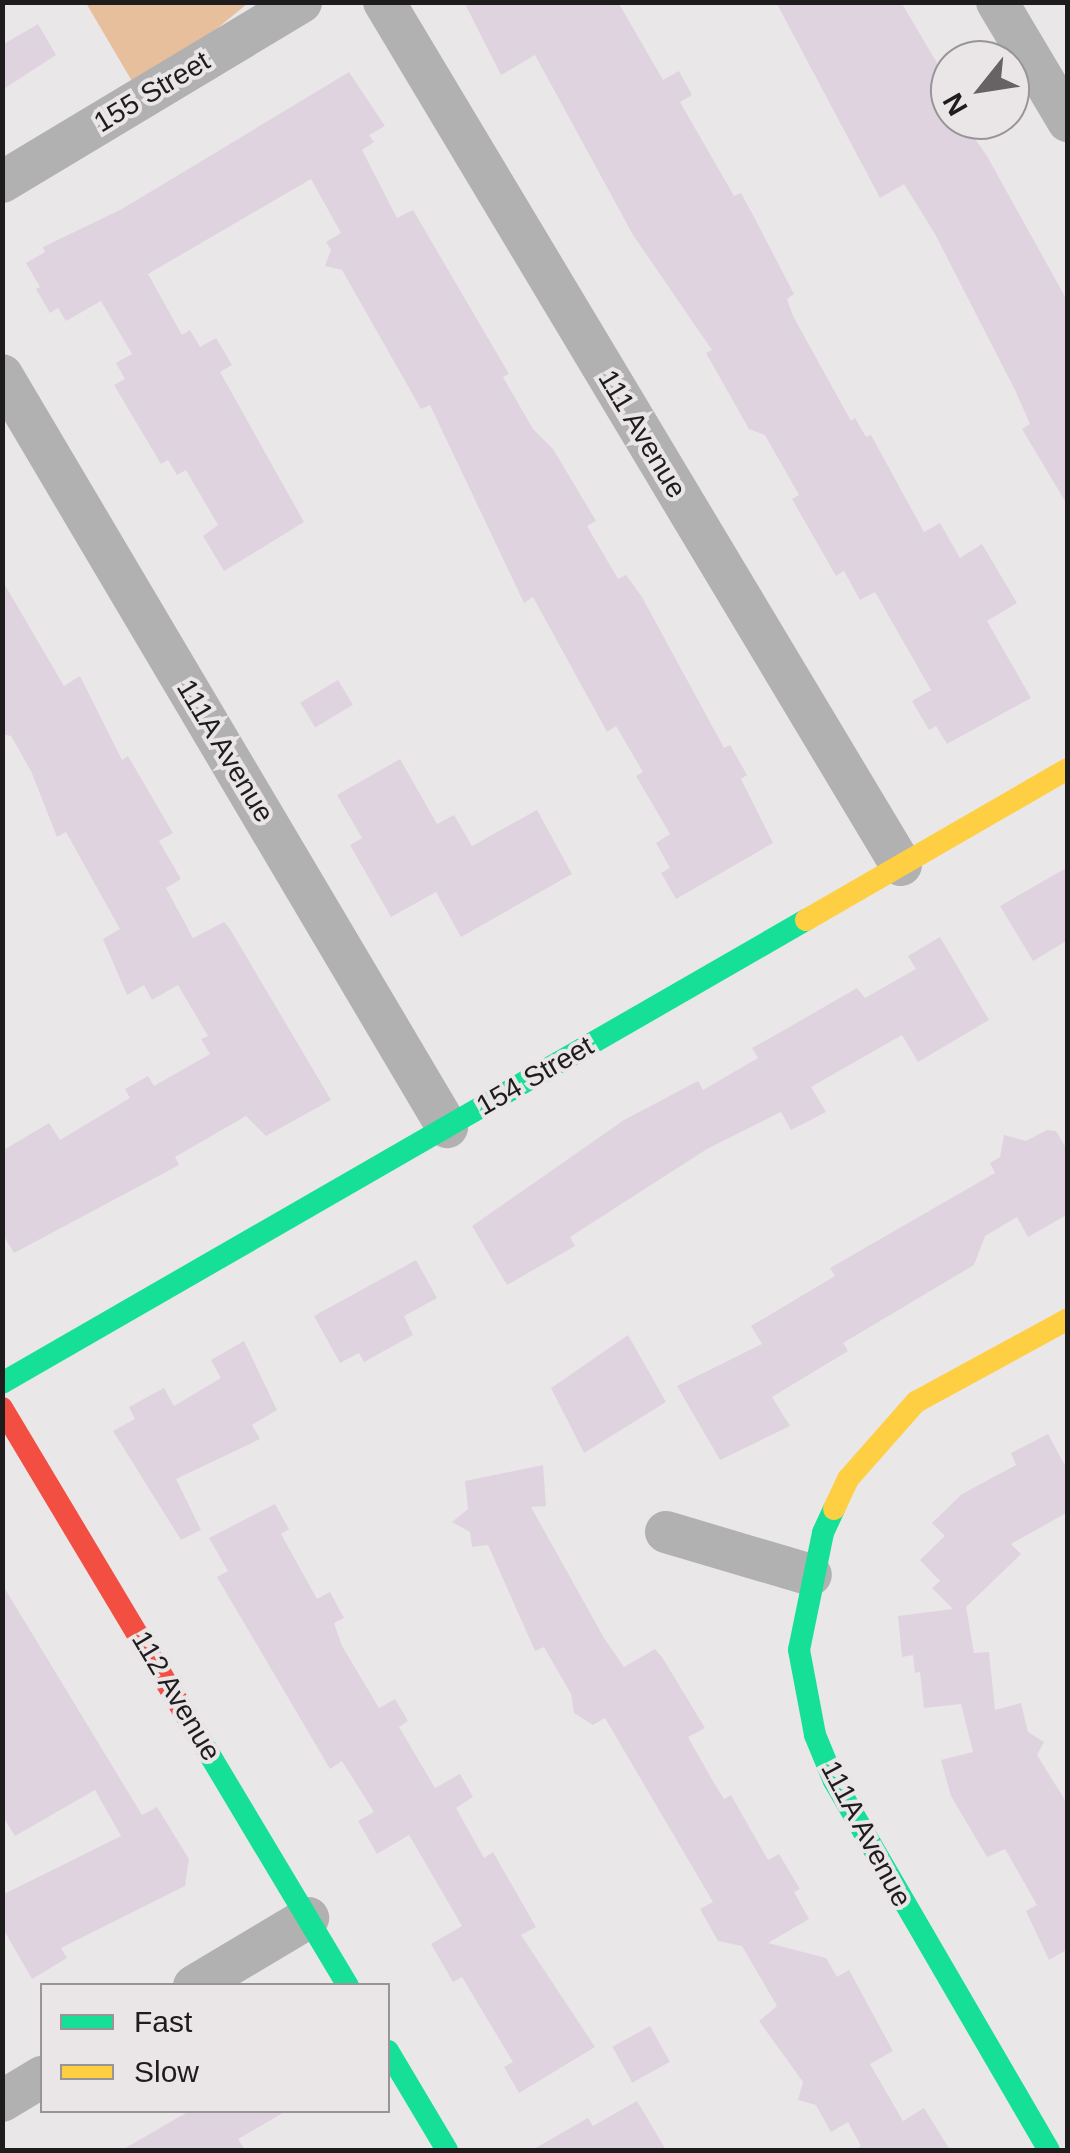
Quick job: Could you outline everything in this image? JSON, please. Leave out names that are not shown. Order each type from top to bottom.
[{"type":"street","name":"155 Street","points":[[2,182],[301,2]]},
{"type":"street","name":"111 Avenue","points":[[384,2],[901,865]]},
{"type":"street","points":[[997,2],[1068,121]]},
{"type":"street","name":"111A Avenue","points":[[2,375],[447,1127]]},
{"type":"street","name":"154 Street","points":[[2,1382],[1068,768]]},
{"type":"street","name":"111A Avenue","points":[[1049,2150],[821,1750],[799,1650],[811,1575],[848,1479],[916,1402],[1068,1320]]},
{"type":"street","name":"112 Avenue","points":[[2,1408],[346,1983]]},
{"type":"street","points":[[666,1532],[811,1575]]},
{"type":"street","points":[[199,1983],[308,1918]]},
{"type":"street","points":[[390,2054],[447,2150]]},
{"type":"street","points":[[2,2101],[40,2078]]},
{"type":"shaded area","points":[[86,3],[248,3],[139,93]]},
{"type":"building","points":[[464,2],[618,2],[663,80],[679,71],[692,95],[680,102],[734,196],[741,193],[754,217],[794,294],[787,299],[793,316],[851,421],[855,418],[866,437],[871,435],[924,532],[940,523],[960,558],[982,544],[1017,603],[987,621],[1031,698],[947,744],[936,726],[929,730],[912,701],[931,690],[875,592],[860,600],[844,571],[836,576],[792,499],[799,495],[765,435],[749,429],[706,353],[712,350],[633,235],[535,55],[501,75]]},
{"type":"building","points":[[776,2],[901,2],[930,51],[930,140],[976,140],[1068,302],[1068,506],[1022,429],[1030,424],[1015,390],[935,234],[904,184],[880,198]]},
{"type":"building","points":[[38,24],[56,55],[2,90],[2,45]]},
{"type":"building","points":[[349,72],[385,126],[369,135],[374,142],[362,150],[397,218],[413,210],[509,374],[503,377],[533,429],[553,449],[596,521],[587,526],[618,579],[626,575],[642,597],[724,748],[730,745],[747,775],[741,779],[773,843],[676,899],[661,873],[670,868],[656,843],[670,834],[636,776],[643,772],[616,726],[607,732],[533,597],[524,603],[430,405],[421,409],[342,270],[325,266],[331,250],[326,242],[341,233],[311,179],[148,274],[182,335],[190,330],[200,347],[216,338],[232,365],[220,372],[304,522],[224,571],[203,536],[218,525],[186,470],[177,475],[168,460],[161,464],[114,385],[125,379],[116,363],[132,354],[101,301],[66,321],[58,308],[50,313],[36,289],[40,287],[26,263],[45,252],[43,247],[122,209]]},
{"type":"building","points":[[2,580],[64,686],[80,676],[122,760],[128,756],[173,833],[159,841],[181,879],[166,888],[193,938],[224,922],[230,929],[331,1100],[266,1136],[246,1116],[175,1157],[179,1165],[14,1253],[2,1233],[2,1151],[49,1123],[60,1140],[130,1098],[125,1089],[148,1076],[154,1086],[210,1054],[201,1039],[208,1036],[178,985],[152,1000],[144,985],[127,995],[103,939],[120,929],[66,832],[57,837],[31,771],[11,736],[2,734]]},
{"type":"building","points":[[338,680],[353,705],[315,728],[300,703]]},
{"type":"building","points":[[400,759],[437,824],[454,815],[472,846],[537,810],[572,874],[461,937],[436,892],[391,917],[350,845],[362,838],[337,795]]},
{"type":"building","points":[[1068,867],[1068,940],[1033,961],[1000,906]]},
{"type":"building","points":[[940,937],[989,1020],[918,1062],[902,1035],[811,1087],[826,1112],[791,1130],[781,1112],[707,1149],[570,1237],[575,1246],[507,1285],[472,1226],[624,1120],[698,1081],[703,1090],[758,1058],[752,1048],[857,988],[865,998],[916,969],[908,956]]},
{"type":"building","points":[[1047,1130],[1056,1131],[1068,1151],[1068,1214],[1028,1237],[1017,1217],[985,1236],[974,1265],[843,1343],[848,1351],[772,1397],[790,1426],[720,1460],[677,1386],[762,1344],[751,1326],[835,1276],[830,1268],[995,1173],[990,1163],[1000,1157],[1004,1135],[1026,1141]]},
{"type":"building","points":[[416,1260],[437,1298],[404,1316],[413,1335],[364,1362],[359,1353],[340,1363],[314,1316]]},
{"type":"building","points":[[628,1335],[666,1402],[584,1453],[551,1388]]},
{"type":"building","points":[[244,1341],[277,1410],[252,1425],[260,1439],[176,1479],[201,1530],[181,1540],[113,1431],[135,1419],[129,1407],[164,1388],[174,1406],[221,1378],[211,1360]]},
{"type":"building","points":[[1048,1434],[1068,1471],[1068,1512],[1011,1544],[1021,1554],[966,1607],[974,1653],[989,1652],[995,1710],[1021,1703],[1028,1732],[1044,1742],[1037,1755],[1068,1805],[1068,1949],[1049,1960],[1026,1911],[1037,1905],[1005,1849],[987,1857],[951,1796],[941,1760],[973,1752],[961,1704],[924,1708],[920,1672],[915,1673],[913,1655],[902,1657],[898,1616],[953,1609],[932,1588],[940,1581],[920,1560],[945,1536],[932,1523],[962,1494],[1016,1465],[1011,1453]]},
{"type":"building","points":[[543,1465],[546,1506],[531,1507],[604,1638],[624,1667],[655,1649],[662,1657],[705,1728],[688,1737],[714,1783],[724,1799],[731,1795],[768,1860],[779,1854],[800,1889],[794,1892],[809,1919],[768,1943],[826,1958],[837,1977],[849,1970],[893,2051],[870,2064],[903,2121],[924,2108],[950,2150],[854,2150],[861,2146],[848,2122],[831,2132],[816,2105],[798,2100],[803,2082],[759,2021],[777,2006],[742,1946],[718,1941],[700,1909],[713,1902],[605,1718],[593,1725],[574,1713],[571,1694],[544,1647],[535,1651],[488,1545],[472,1547],[470,1532],[452,1522],[468,1509],[465,1481]]},
{"type":"building","points":[[275,1504],[289,1529],[281,1534],[317,1599],[330,1592],[344,1618],[334,1623],[342,1646],[379,1708],[395,1699],[408,1721],[399,1727],[435,1788],[460,1774],[473,1797],[456,1808],[484,1858],[493,1852],[536,1927],[521,1935],[595,2047],[519,2093],[504,2067],[513,2062],[462,1977],[453,1982],[431,1944],[462,1926],[409,1835],[377,1854],[358,1821],[374,1812],[342,1761],[330,1769],[217,1577],[228,1571],[209,1538]]},
{"type":"building","points":[[2,1584],[142,1815],[157,1807],[189,1859],[185,1886],[61,1948],[67,1958],[32,1979],[2,1927],[2,1895],[121,1836],[95,1790],[15,1836],[2,1815]]},
{"type":"building","points":[[650,2026],[670,2062],[632,2083],[612,2047]]},
{"type":"building","points":[[637,2101],[666,2150],[532,2150],[588,2118],[593,2126]]},
{"type":"building","points":[[186,2113],[283,2113],[238,2139],[245,2150],[122,2150]]},
{"type":"traffic: fast","points":[[2,1383],[806,920]]},
{"type":"traffic: fast","points":[[834,1509],[823,1533],[799,1650],[815,1735],[834,1781],[1049,2150]]},
{"type":"traffic: fast","points":[[202,1742],[346,1983]]},
{"type":"traffic: fast","points":[[390,2054],[447,2150]]},
{"type":"traffic: slow","points":[[806,920],[1068,769]]},
{"type":"traffic: slow","points":[[834,1509],[848,1479],[916,1402],[1068,1319]]},
{"type":"traffic: jam","points":[[2,1408],[202,1742]]}]
